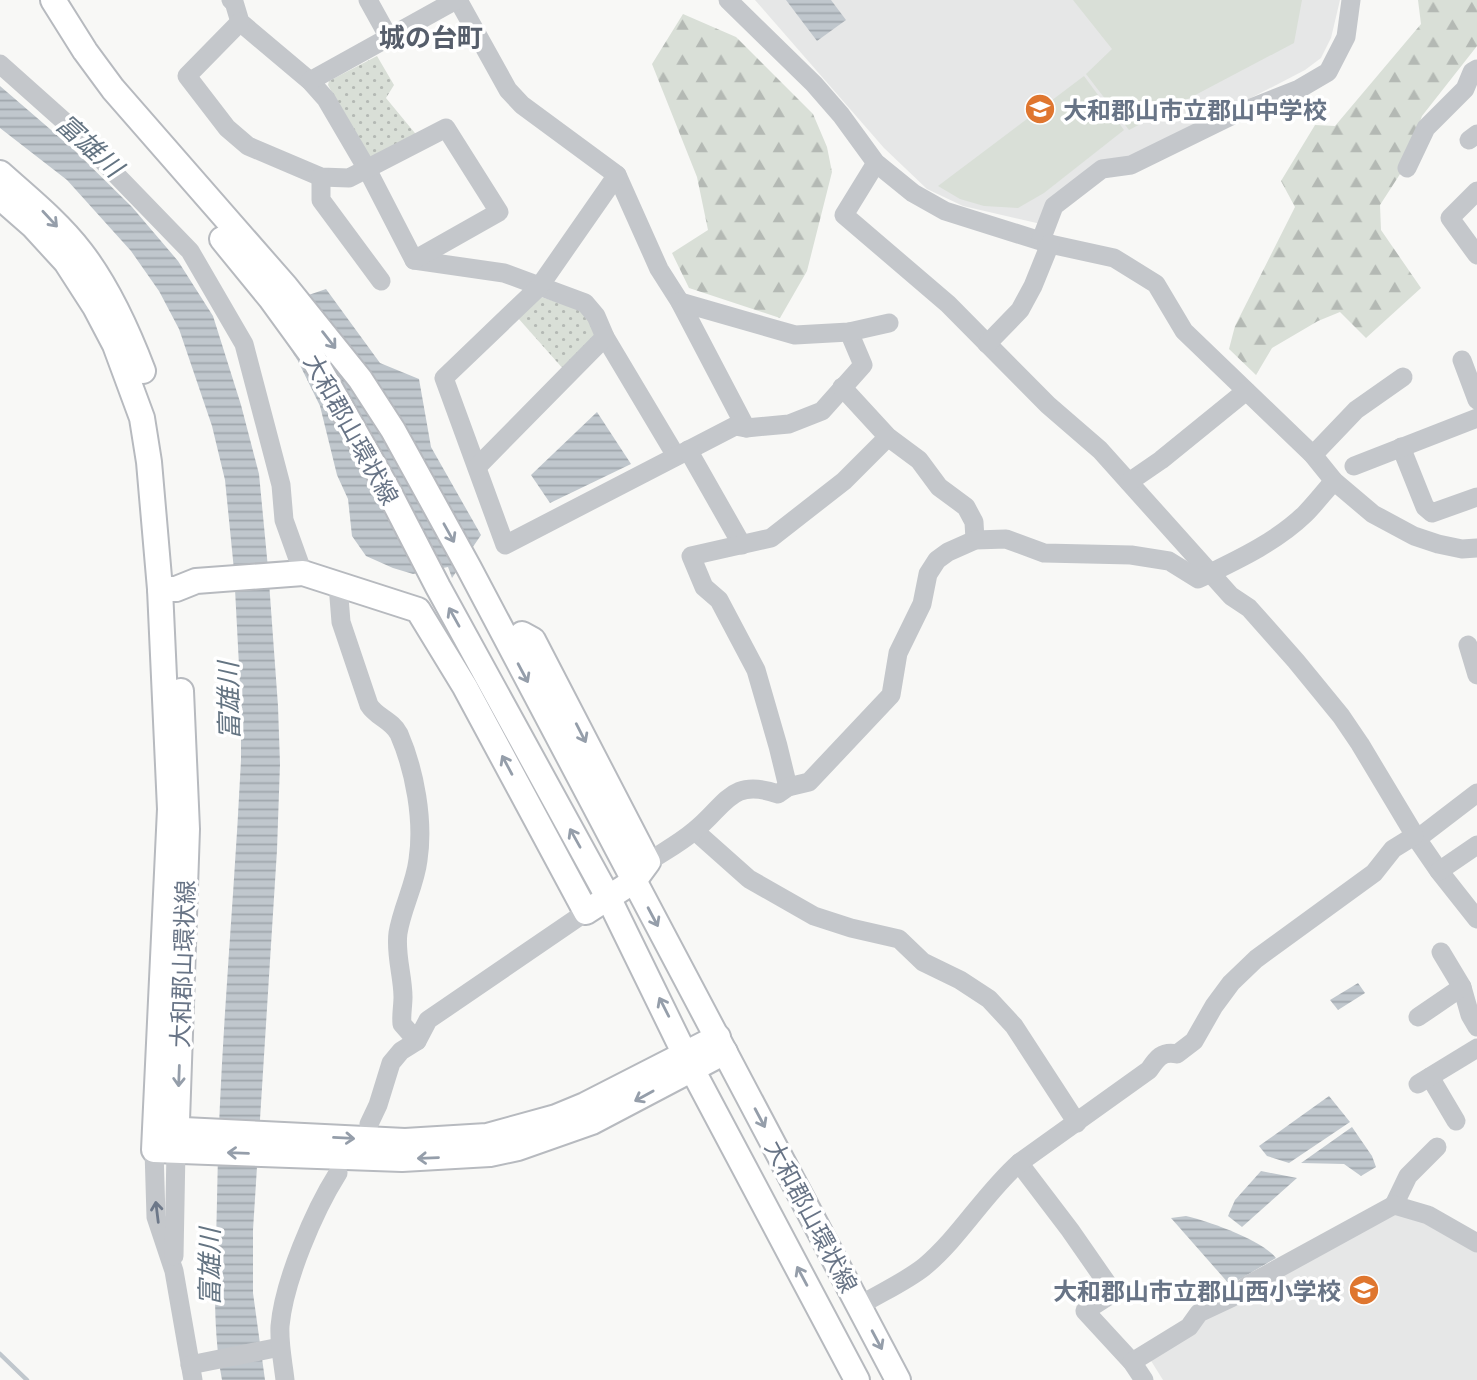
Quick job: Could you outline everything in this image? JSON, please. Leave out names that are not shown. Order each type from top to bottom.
[{"type":"main road","name":"大和郡山環状線","points":[[40,0],[74,61],[102,101],[225,242],[279,293],[608,897],[689,1062],[857,1380]]},
{"type":"main road","name":"大和郡山環状線","points":[[53,0],[113,89],[279,293],[366,389],[393,430],[641,872]]},
{"type":"main road","name":"大和郡山環状線","points":[[0,173],[46,213],[81,252],[110,299],[130,337],[149,388],[165,459],[182,589],[170,809],[166,1139]]},
{"type":"main road","name":"大和郡山環状線","points":[[0,197],[33,226],[66,262],[95,307],[130,380],[142,418],[149,462],[182,589]]},
{"type":"main road","points":[[182,589],[301,579],[334,584],[418,610],[458,668],[586,912],[641,872]]},
{"type":"main road","name":"大和郡山環状線","points":[[503,644],[533,640],[721,1044],[898,1380]]},
{"type":"main road","points":[[166,1139],[275,1144],[402,1160],[490,1154],[518,1148],[592,1122],[721,1044]]},
{"type":"street","points":[[231,0],[240,22],[310,81],[326,99],[367,169],[414,260]]},
{"type":"street","points":[[369,0],[388,36]]},
{"type":"street","points":[[310,81],[457,0],[508,90],[522,105],[617,175],[659,269],[681,302],[746,428]]},
{"type":"street","points":[[728,0],[814,83],[876,163],[913,193],[945,211],[1045,242],[1114,258],[1156,284],[1184,331],[1313,455],[1334,481],[1373,514],[1414,536],[1462,549],[1477,548]]},
{"type":"street","points":[[987,344],[1020,310],[1033,286],[1054,206],[1102,169],[1131,165],[1231,116],[1299,89],[1328,72],[1346,37],[1351,0]]},
{"type":"street","points":[[240,22],[187,76],[227,128],[248,146],[321,177],[349,177],[446,128],[499,212],[414,260]]},
{"type":"street","points":[[0,64],[65,122],[190,251],[244,344],[281,485],[284,520],[301,579]]},
{"type":"street","points":[[1407,167],[1426,128],[1474,81]]},
{"type":"street","points":[[876,163],[844,215],[948,304],[1048,405],[1100,450],[1231,596],[1249,608],[1341,716],[1415,837],[1477,919]]},
{"type":"street","points":[[617,175],[539,287],[444,378],[505,545],[735,426],[746,428],[789,424],[822,411],[863,365],[849,332]]},
{"type":"street","points":[[321,177],[321,200],[381,281]]},
{"type":"street","points":[[1477,191],[1450,218],[1477,255]]},
{"type":"street","points":[[414,260],[504,272],[585,303],[596,316],[605,337],[741,544]]},
{"type":"street","points":[[681,302],[795,335],[849,332],[889,323]]},
{"type":"street","points":[[477,467],[605,337]]},
{"type":"street","points":[[1462,360],[1477,400]]},
{"type":"street","points":[[1313,455],[1356,410],[1403,377]]},
{"type":"street","points":[[842,387],[888,437],[919,460],[939,487],[966,507],[974,523],[975,540]]},
{"type":"street","points":[[1129,482],[1161,460],[1246,391]]},
{"type":"street","points":[[1354,466],[1477,418]]},
{"type":"street","points":[[788,787],[756,670],[719,600],[704,587],[691,556],[771,538],[844,481],[888,437]]},
{"type":"street","points":[[1401,447],[1425,507],[1432,513],[1477,497]]},
{"type":"street","points":[[641,872],[695,831],[728,798],[741,789],[760,788],[778,794],[788,787],[809,782],[891,695],[898,653],[922,604],[928,575],[937,560],[947,552],[975,540],[1006,539],[1044,554],[1131,555],[1169,561],[1198,579],[1225,568],[1288,528],[1306,513],[1334,481]]},
{"type":"street","points":[[334,584],[341,622],[369,705],[373,712],[391,723],[398,732],[416,803],[420,838],[418,862],[401,918],[397,944],[403,998],[401,1024],[418,1041]]},
{"type":"street","points":[[1468,645],[1477,675]]},
{"type":"street","points":[[859,1306],[924,1267],[969,1219],[1004,1176],[1019,1163],[1149,1070],[1157,1058],[1167,1052],[1177,1054],[1194,1041],[1231,983],[1256,959],[1374,873],[1393,849],[1415,837],[1477,793]]},
{"type":"street","points":[[695,831],[749,879],[814,916],[899,939],[923,962],[960,980],[989,999],[1014,1026],[1077,1123]]},
{"type":"street","points":[[1439,872],[1477,845]]},
{"type":"street","points":[[369,1124],[391,1063],[401,1051],[418,1041],[428,1020],[586,912]]},
{"type":"street","points":[[1441,952],[1462,987],[1470,1016],[1477,1027]]},
{"type":"street","points":[[1418,1017],[1462,987]]},
{"type":"street","points":[[1456,1121],[1424,1080],[1477,1048]]},
{"type":"street","points":[[166,1139],[156,1217],[174,1271],[197,1369],[280,1348]]},
{"type":"street","points":[[1132,1362],[1189,1327],[1199,1312],[1231,1298],[1248,1284],[1394,1205],[1408,1176],[1437,1147]]},
{"type":"street","points":[[1019,1163],[1111,1289],[1107,1297],[1085,1311],[1132,1362],[1144,1380]]},
{"type":"street","points":[[285,1380],[280,1348],[283,1301],[319,1203],[338,1173]]},
{"type":"street","points":[[1394,1205],[1429,1214],[1477,1243]]},
{"type":"shaded area","name":"大和郡山市立郡山中学校","points":[[755,0],[1340,0],[1331,38],[1321,58],[1305,70],[1170,140],[1129,158],[1041,224],[963,206],[927,189],[884,148]]},
{"type":"shaded area","points":[[786,0],[831,0],[846,20],[817,41]]},
{"type":"shaded area","points":[[0,86],[72,148],[132,207],[178,261],[213,316],[259,474],[278,706],[280,764],[253,1230],[253,1293],[265,1380],[222,1380],[215,1313],[218,1145],[241,760],[234,570],[225,480],[212,426],[179,329],[159,291],[131,251],[67,180],[0,128]]},
{"type":"shaded area","points":[[326,289],[380,363],[419,379],[431,447],[481,535],[452,578],[448,567],[413,574],[393,568],[366,556],[352,536],[348,499],[337,475],[320,406],[298,361],[265,310]]},
{"type":"shaded area","points":[[597,412],[631,464],[550,503],[531,475]]},
{"type":"shaded area","points":[[1358,983],[1365,993],[1338,1010],[1330,1000]]},
{"type":"shaded area","points":[[1329,1096],[1350,1122],[1289,1163],[1267,1156],[1259,1146]]},
{"type":"shaded area","points":[[1352,1127],[1372,1156],[1376,1167],[1361,1176],[1344,1164],[1301,1163]]},
{"type":"shaded area","points":[[1261,1171],[1297,1178],[1242,1227],[1228,1216],[1235,1200]]},
{"type":"shaded area","name":"大和郡山市立郡山西小学校","points":[[1396,1212],[1429,1219],[1477,1248],[1477,1380],[1163,1380],[1148,1356],[1236,1300]]},
{"type":"shaded area","points":[[1186,1216],[1247,1238],[1276,1258],[1230,1285],[1171,1218]]},
{"type":"green space","points":[[1073,0],[1302,0],[1294,43],[1129,130],[1086,74],[1112,49]]},
{"type":"green space","points":[[1418,0],[1477,0],[1477,46],[1422,116],[1402,171],[1380,205],[1381,230],[1421,288],[1366,338],[1340,312],[1318,321],[1272,348],[1256,375],[1229,349],[1235,326],[1295,207],[1281,181],[1315,125],[1335,126],[1421,24]]},
{"type":"green space","points":[[683,14],[736,37],[813,114],[827,147],[832,172],[807,271],[780,318],[689,288],[672,253],[708,230],[697,177],[652,64]]},
{"type":"green space","points":[[377,56],[394,85],[386,98],[419,138],[372,158],[366,155],[328,85],[329,81]]},
{"type":"green space","points":[[1084,76],[1124,130],[1044,193],[1018,208],[984,206],[960,199],[938,186]]},
{"type":"green space","points":[[538,296],[588,312],[594,325],[595,342],[565,371],[518,318]]},
{"type":"waterway","points":[[0,1354],[27,1380]]},
{"type":"place","name":"大和郡山市立郡山中学校","points":[[1040,109]]},
{"type":"place","name":"大和郡山市立郡山西小学校","points":[[1364,1290]]},
{"type":"district","name":"城の台町","points":[[431,37]]},
{"type":"water label","name":"富雄川","points":[[90,145]]},
{"type":"water label","name":"富雄川","points":[[228,701]]},
{"type":"water label","name":"富雄川","points":[[209,1267]]}]
